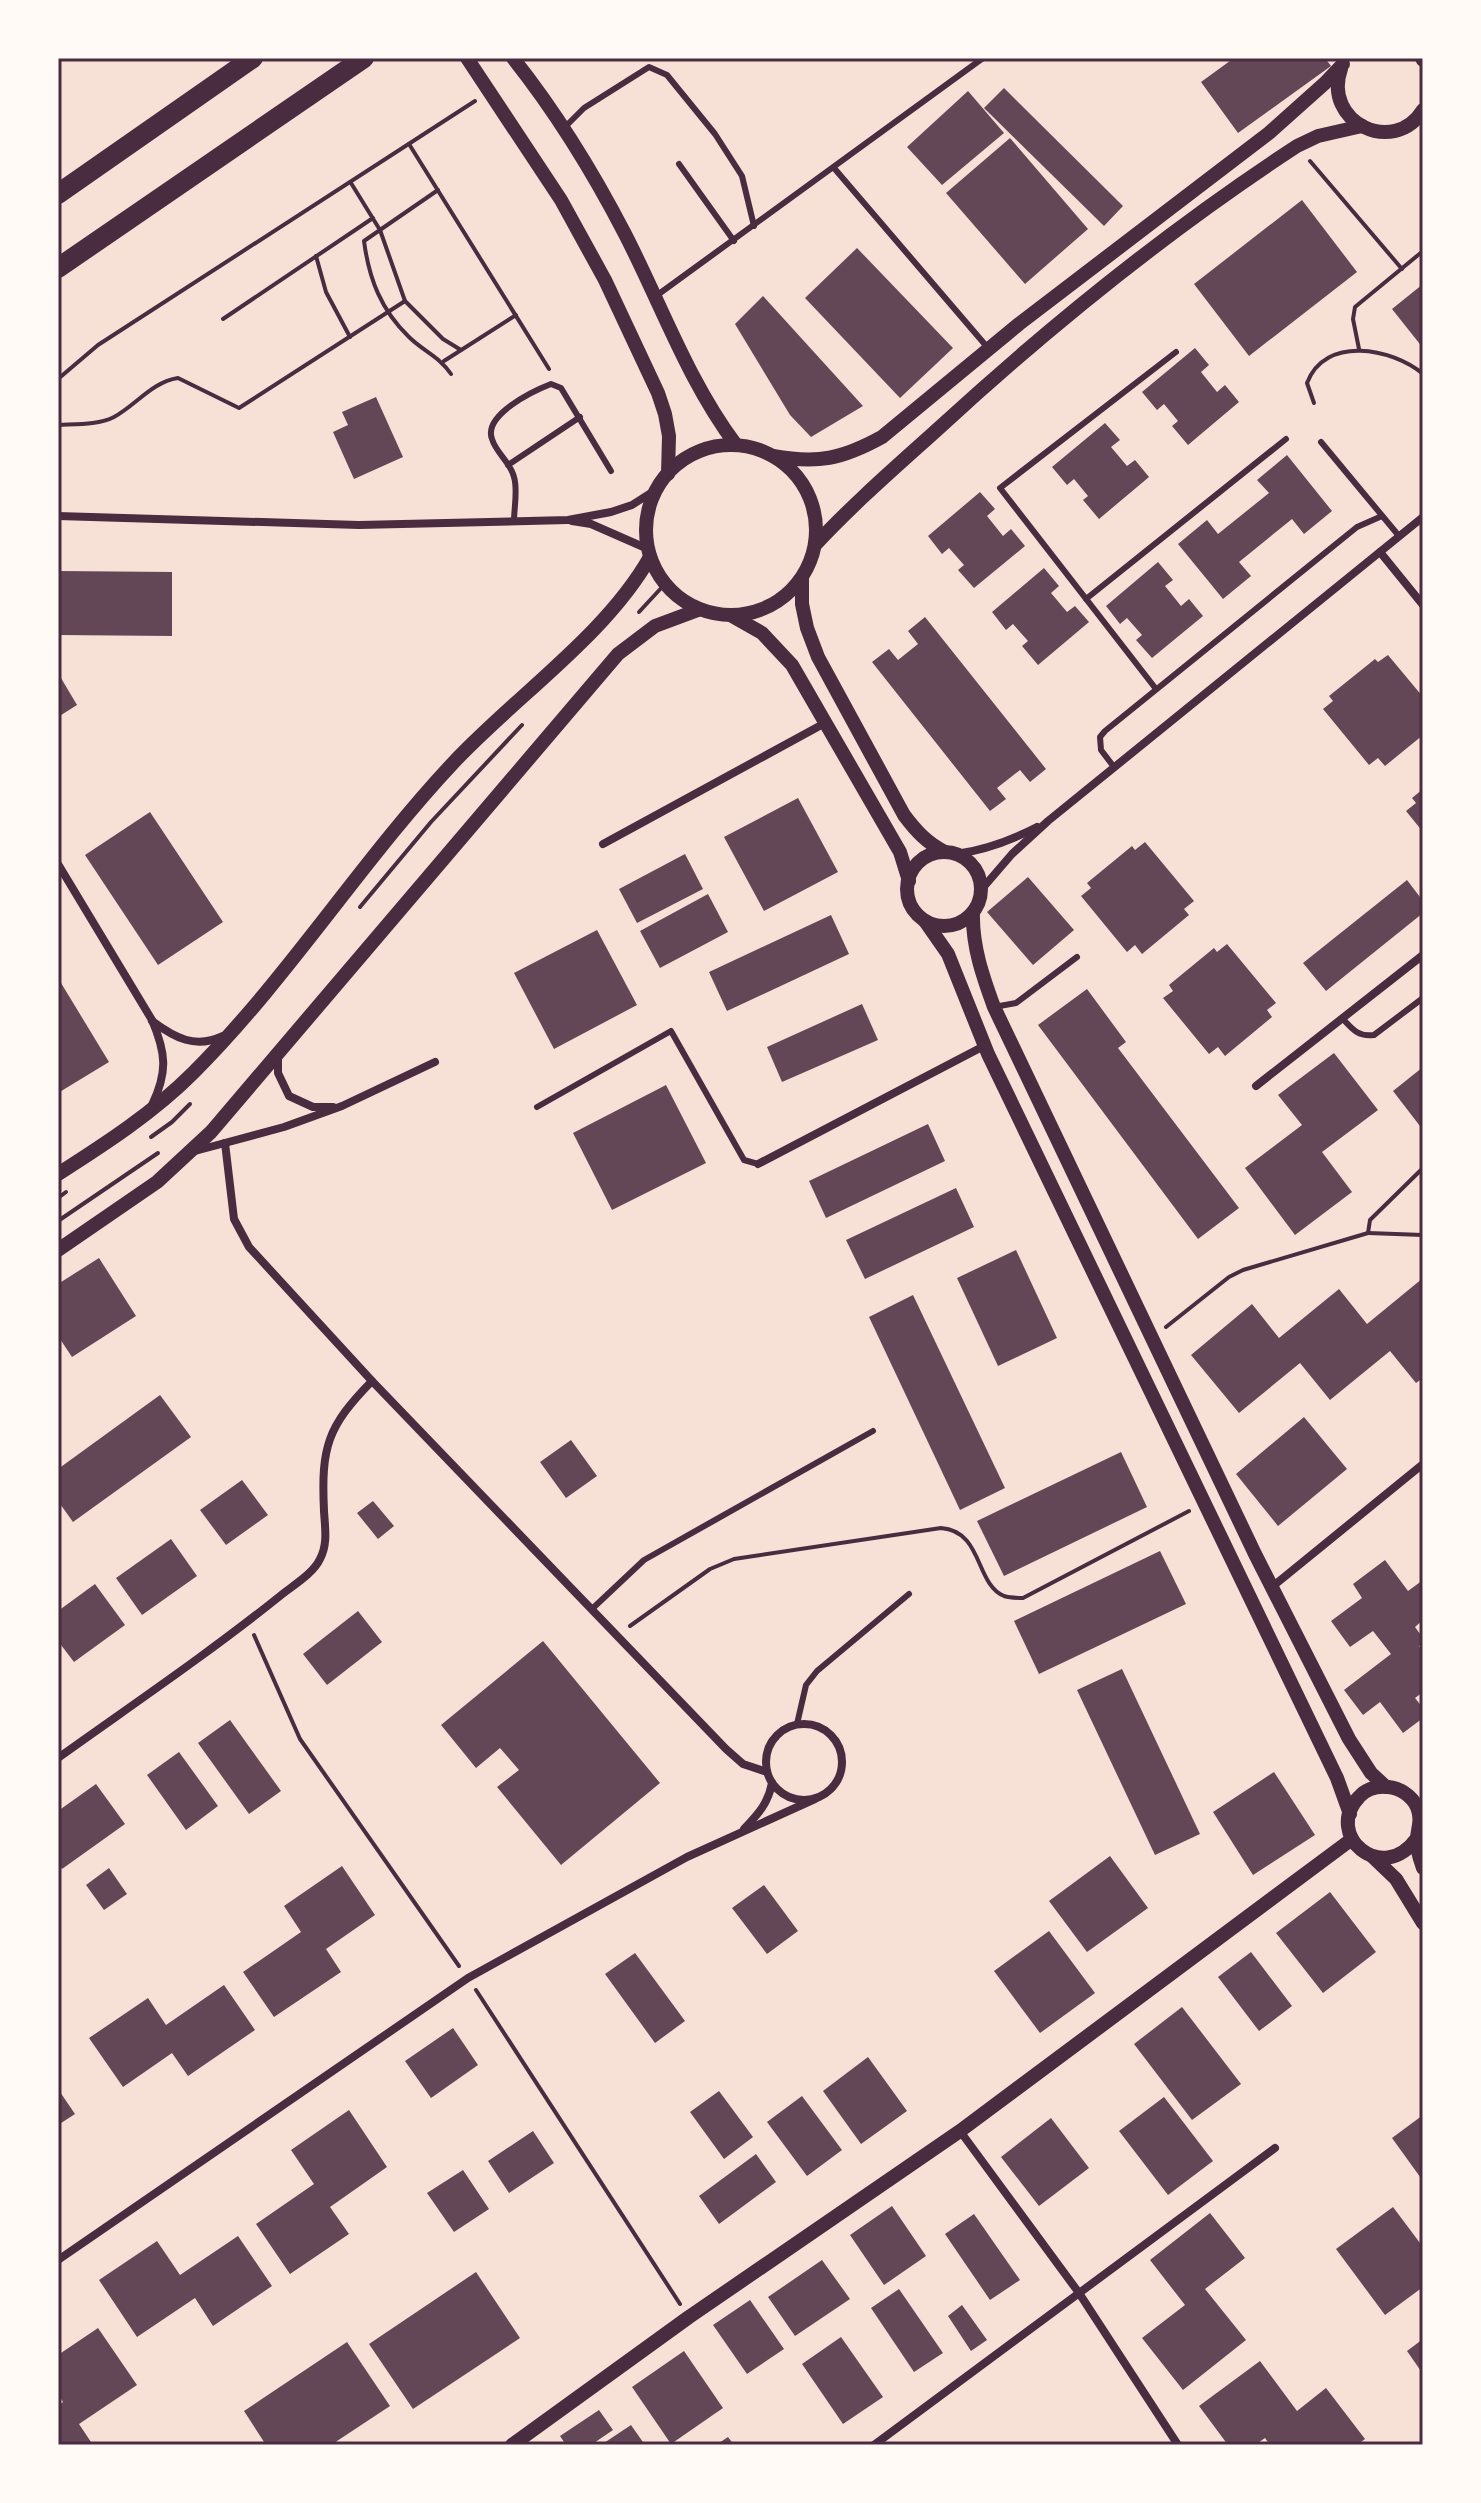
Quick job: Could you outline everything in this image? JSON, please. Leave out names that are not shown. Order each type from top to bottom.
[{"type":"main road","points":[[58,194],[253,58]]},
{"type":"main road","points":[[58,268],[364,58]]},
{"type":"street","points":[[467,58],[561,200],[605,280],[665,414],[669,436],[668,474]]},
{"type":"street","points":[[513,58],[537,88],[624,232],[698,389],[736,445]]},
{"type":"street","points":[[1345,61],[1337,88],[1346,114],[1362,126],[1383,132],[1397,130],[1420,120]]},
{"type":"street","points":[[773,456],[820,461],[858,450],[882,437],[988,349],[1269,133],[1345,61]]},
{"type":"street","points":[[815,545],[882,479],[1057,323],[1198,216],[1297,146],[1318,136],[1362,126]]},
{"type":"street","points":[[736,445],[759,449],[797,475],[809,494],[816,517],[815,545],[802,578],[788,594],[773,604],[757,612],[732,616],[698,610],[664,585],[649,553],[645,528],[649,505],[668,474],[694,453],[715,446],[736,445]]},
{"type":"street","points":[[58,516],[359,525],[568,520],[632,505],[657,489]]},
{"type":"street","points":[[981,890],[1012,854],[1048,821],[1423,517]]},
{"type":"street","points":[[568,520],[591,524],[649,553]]},
{"type":"street","points":[[1380,552],[1423,605]]},
{"type":"street","points":[[58,1174],[148,1113],[193,1073],[232,1032],[403,820],[477,739],[610,613],[637,580],[649,553]]},
{"type":"street","points":[[802,578],[802,604],[818,657],[904,815],[916,832],[931,845],[974,867],[981,890],[973,913],[954,925],[936,925],[925,921]]},
{"type":"street","points":[[58,1250],[128,1204],[190,1152],[239,1101],[618,654],[655,626],[698,610]]},
{"type":"street","points":[[732,616],[762,633],[792,665],[900,852],[909,881],[910,904],[948,954],[984,1046],[1337,1778],[1350,1814]]},
{"type":"street","points":[[603,844],[825,723]]},
{"type":"street","points":[[909,881],[918,863],[933,854],[981,850],[1008,842],[1048,821]]},
{"type":"street","points":[[58,864],[152,1020],[163,1045],[164,1064],[159,1090],[148,1113]]},
{"type":"street","points":[[973,913],[972,932],[994,1007],[1272,1587],[1349,1739],[1371,1773],[1386,1787]]},
{"type":"street","points":[[1256,1086],[1423,955]]},
{"type":"street","points":[[152,1020],[171,1035],[187,1042],[211,1042],[232,1032]]},
{"type":"street","points":[[758,1164],[984,1046]]},
{"type":"street","points":[[278,1055],[278,1073],[289,1096],[313,1107],[342,1106]]},
{"type":"street","points":[[190,1152],[284,1127],[342,1106],[435,1062]]},
{"type":"street","points":[[225,1143],[234,1219],[249,1247],[372,1381],[726,1749],[743,1764],[767,1772]]},
{"type":"street","points":[[58,1758],[248,1622],[319,1563],[325,1548],[322,1475],[332,1430],[345,1409],[372,1381]]},
{"type":"street","points":[[1272,1587],[1423,1464]]},
{"type":"street","points":[[58,2260],[468,1978],[687,1857],[741,1833],[826,1794],[841,1774],[843,1760],[840,1748],[823,1728],[797,1724],[775,1737],[766,1760],[767,1772],[772,1783],[791,1798],[815,1799]]},
{"type":"street","points":[[741,1833],[762,1810],[772,1783]]},
{"type":"street","points":[[1423,1868],[1417,1838],[1420,1816],[1416,1806],[1401,1790],[1386,1787],[1363,1793],[1350,1814],[1352,1839],[1396,1879],[1423,1923]]},
{"type":"street","points":[[1373,1857],[1398,1856],[1417,1838]]},
{"type":"street","points":[[512,2445],[689,2317],[960,2131],[1352,1839]]},
{"type":"street","points":[[960,2131],[1079,2293],[1178,2445]]},
{"type":"street","points":[[874,2445],[1275,2148]]},
{"type":"lane","points":[[969,58],[970,68]]},
{"type":"lane","points":[[655,297],[983,58]]},
{"type":"lane","points":[[563,129],[584,108],[649,67],[667,75],[702,117],[742,176],[754,226]]},
{"type":"lane","points":[[679,164],[734,241]]},
{"type":"lane","points":[[834,168],[988,349]]},
{"type":"lane","points":[[1156,689],[1000,488],[1176,352]]},
{"type":"lane","points":[[514,521],[515,477],[491,438],[492,424],[498,415],[539,389],[551,384],[561,388],[611,471]]},
{"type":"lane","points":[[508,465],[580,417]]},
{"type":"lane","points":[[1086,599],[1286,439]]},
{"type":"lane","points":[[1321,442],[1399,536]]},
{"type":"lane","points":[[1114,767],[1101,750],[1100,737],[1357,527],[1382,516]]},
{"type":"lane","points":[[994,1007],[1016,1003],[1077,957]]},
{"type":"lane","points":[[1342,1018],[1357,1034],[1374,1035],[1423,998]]},
{"type":"lane","points":[[537,1107],[671,1031],[744,1160],[758,1164]]},
{"type":"lane","points":[[593,1608],[644,1560],[873,1431]]},
{"type":"lane","points":[[797,1724],[806,1685],[817,1671],[909,1594]]},
{"type":"path","points":[[58,379],[98,345],[483,96]]},
{"type":"path","points":[[409,144],[561,388]]},
{"type":"path","points":[[1297,146],[1402,269]]},
{"type":"path","points":[[350,182],[380,230],[405,301],[434,331],[461,350]]},
{"type":"path","points":[[438,190],[364,241],[368,268],[378,296],[388,312],[410,338],[443,362],[451,374]]},
{"type":"path","points":[[223,319],[373,218]]},
{"type":"path","points":[[1359,349],[1353,319],[1355,307],[1423,251]]},
{"type":"path","points":[[316,256],[326,292],[350,337]]},
{"type":"path","points":[[58,425],[112,418],[142,395],[178,378],[239,408],[405,301]]},
{"type":"path","points":[[443,362],[516,315]]},
{"type":"path","points":[[1314,403],[1307,383],[1310,373],[1335,354],[1359,349],[1386,354],[1412,365],[1423,374]]},
{"type":"path","points":[[1368,1233],[1370,1220],[1423,1168]]},
{"type":"path","points":[[1151,1338],[1229,1277],[1243,1270],[1368,1233],[1423,1235]]},
{"type":"path","points":[[618,1635],[710,1569],[734,1559],[941,1528],[953,1529],[964,1536],[996,1591],[1006,1597],[1023,1598],[1204,1503]]},
{"type":"building","points":[[1234,58],[1325,58],[1331,66],[1238,133],[1201,82]]},
{"type":"building","points":[[1004,88],[1123,206],[1104,226],[984,108]]},
{"type":"building","points":[[968,91],[1004,133],[942,185],[907,147]]},
{"type":"building","points":[[1010,138],[1088,229],[1025,284],[946,193]]},
{"type":"building","points":[[1302,200],[1357,272],[1249,356],[1194,284]]},
{"type":"building","points":[[857,248],[953,348],[900,398],[805,298]]},
{"type":"building","points":[[1423,284],[1423,348],[1392,309]]},
{"type":"building","points":[[763,296],[863,406],[811,437],[790,415],[735,324]]},
{"type":"building","points":[[1195,348],[1209,365],[1201,372],[1217,392],[1225,385],[1239,402],[1188,445],[1172,426],[1178,421],[1164,404],[1157,410],[1142,392]]},
{"type":"building","points":[[376,397],[403,457],[354,479],[333,432],[348,425],[342,412]]},
{"type":"building","points":[[1105,423],[1120,440],[1111,447],[1127,466],[1135,460],[1149,477],[1099,519],[1083,500],[1088,496],[1074,479],[1067,485],[1052,467]]},
{"type":"building","points":[[1287,455],[1332,511],[1304,534],[1292,519],[1239,562],[1251,576],[1223,599],[1178,544],[1207,520],[1218,534],[1269,493],[1257,480]]},
{"type":"building","points":[[980,492],[995,509],[987,516],[1003,536],[1011,529],[1025,546],[974,588],[958,570],[964,565],[949,548],[942,554],[928,536]]},
{"type":"building","points":[[1158,562],[1173,580],[1165,586],[1181,606],[1189,599],[1203,616],[1152,658],[1136,640],[1142,635],[1127,618],[1120,624],[1106,606]]},
{"type":"building","points":[[1044,568],[1059,586],[1051,593],[1067,612],[1075,606],[1089,622],[1038,665],[1022,646],[1028,641],[1013,624],[1006,630],[992,612]]},
{"type":"building","points":[[58,571],[172,572],[172,636],[58,635]]},
{"type":"building","points":[[925,617],[1046,769],[1030,782],[1020,770],[997,788],[1006,799],[990,811],[872,662],[889,649],[898,660],[918,644],[908,631]]},
{"type":"building","points":[[1388,655],[1423,697],[1423,735],[1385,766],[1378,758],[1369,765],[1323,709],[1333,701],[1329,696],[1375,659],[1378,662]]},
{"type":"building","points":[[58,673],[77,705],[58,717]]},
{"type":"building","points":[[1423,789],[1423,832],[1406,811],[1416,803],[1412,798]]},
{"type":"building","points":[[798,798],[838,872],[764,911],[724,837]]},
{"type":"building","points":[[150,812],[223,922],[158,965],[85,855]]},
{"type":"building","points":[[1145,842],[1194,901],[1184,909],[1189,915],[1142,954],[1135,945],[1127,952],[1081,896],[1091,888],[1087,883],[1132,846],[1135,850]]},
{"type":"building","points":[[685,854],[703,889],[637,923],[619,889]]},
{"type":"building","points":[[1028,877],[1074,930],[1033,965],[987,912]]},
{"type":"building","points":[[1407,880],[1423,901],[1423,913],[1326,991],[1303,963]]},
{"type":"building","points":[[708,894],[728,932],[660,968],[640,931]]},
{"type":"building","points":[[831,915],[849,954],[727,1011],[709,972]]},
{"type":"building","points":[[597,930],[637,1005],[554,1049],[514,973]]},
{"type":"building","points":[[1227,944],[1276,1003],[1267,1010],[1272,1017],[1225,1056],[1218,1047],[1209,1054],[1163,998],[1173,991],[1169,985],[1214,948],[1217,952]]},
{"type":"building","points":[[58,978],[109,1062],[58,1093]]},
{"type":"building","points":[[1087,989],[1126,1042],[1118,1048],[1239,1208],[1198,1239],[1038,1025]]},
{"type":"building","points":[[862,1004],[878,1040],[782,1082],[767,1047]]},
{"type":"building","points":[[1334,1053],[1378,1110],[1322,1152],[1352,1192],[1295,1235],[1245,1168],[1302,1125],[1278,1095]]},
{"type":"building","points":[[1423,1067],[1423,1130],[1393,1091]]},
{"type":"building","points":[[666,1085],[706,1163],[612,1210],[573,1133]]},
{"type":"building","points":[[928,1124],[945,1161],[826,1218],[809,1181]]},
{"type":"building","points":[[956,1188],[974,1227],[865,1279],[846,1240]]},
{"type":"building","points":[[1016,1250],[1057,1338],[998,1366],[957,1278]]},
{"type":"building","points":[[99,1258],[136,1316],[72,1357],[58,1336],[58,1284]]},
{"type":"building","points":[[1423,1278],[1423,1378],[1416,1383],[1390,1351],[1330,1400],[1300,1363],[1239,1413],[1191,1355],[1252,1304],[1279,1338],[1339,1289],[1367,1324]]},
{"type":"building","points":[[913,1295],[1005,1488],[960,1510],[869,1317]]},
{"type":"building","points":[[160,1395],[191,1437],[73,1522],[58,1501],[58,1469]]},
{"type":"building","points":[[1304,1417],[1347,1469],[1278,1526],[1236,1474]]},
{"type":"building","points":[[571,1440],[597,1476],[566,1498],[540,1462]]},
{"type":"building","points":[[1121,1452],[1147,1507],[1004,1576],[977,1521]]},
{"type":"building","points":[[242,1480],[268,1515],[226,1545],[200,1510]]},
{"type":"building","points":[[373,1501],[394,1526],[378,1539],[357,1513]]},
{"type":"building","points":[[171,1539],[197,1576],[142,1615],[116,1578]]},
{"type":"building","points":[[1160,1551],[1186,1604],[1039,1674],[1014,1621]]},
{"type":"building","points":[[1385,1560],[1408,1591],[1423,1580],[1423,1620],[1415,1627],[1423,1638],[1419,1646],[1423,1652],[1423,1692],[1415,1698],[1423,1708],[1423,1718],[1403,1733],[1380,1702],[1363,1715],[1344,1690],[1391,1654],[1373,1631],[1350,1647],[1331,1621],[1362,1598],[1353,1584]]},
{"type":"building","points":[[95,1584],[125,1625],[74,1662],[58,1641],[58,1611]]},
{"type":"building","points":[[358,1611],[382,1642],[327,1685],[303,1654]]},
{"type":"building","points":[[543,1641],[660,1783],[561,1865],[497,1787],[519,1770],[500,1748],[476,1768],[441,1725]]},
{"type":"building","points":[[1122,1669],[1200,1834],[1155,1855],[1077,1690]]},
{"type":"building","points":[[230,1720],[281,1791],[249,1814],[198,1743]]},
{"type":"building","points":[[179,1752],[218,1806],[186,1830],[147,1775]]},
{"type":"building","points":[[1274,1772],[1315,1835],[1253,1875],[1213,1812]]},
{"type":"building","points":[[96,1784],[125,1824],[62,1869],[58,1863],[58,1811]]},
{"type":"building","points":[[1110,1856],[1148,1908],[1087,1952],[1049,1901]]},
{"type":"building","points":[[342,1866],[375,1915],[326,1949],[341,1972],[274,2017],[243,1972],[301,1932],[284,1906]]},
{"type":"building","points":[[109,1868],[127,1894],[104,1910],[86,1885]]},
{"type":"building","points":[[764,1885],[798,1931],[767,1954],[732,1908]]},
{"type":"building","points":[[1330,1892],[1376,1952],[1323,1993],[1276,1933]]},
{"type":"building","points":[[1049,1931],[1095,1993],[1040,2033],[994,1971]]},
{"type":"building","points":[[1251,1952],[1292,2006],[1259,2031],[1218,1977]]},
{"type":"building","points":[[635,1953],[685,2021],[655,2043],[605,1974]]},
{"type":"building","points":[[224,1985],[255,2030],[188,2076],[172,2053],[123,2087],[89,2038],[148,1998],[166,2025]]},
{"type":"building","points":[[1182,2007],[1241,2084],[1192,2120],[1134,2044]]},
{"type":"building","points":[[453,2028],[478,2065],[431,2098],[405,2061]]},
{"type":"building","points":[[868,2057],[907,2111],[861,2144],[823,2091]]},
{"type":"building","points":[[58,2089],[75,2114],[58,2125]]},
{"type":"building","points":[[719,2091],[753,2137],[724,2159],[690,2112]]},
{"type":"building","points":[[802,2096],[842,2150],[807,2176],[767,2122]]},
{"type":"building","points":[[1164,2097],[1213,2161],[1168,2195],[1119,2131]]},
{"type":"building","points":[[349,2110],[387,2167],[330,2207],[349,2234],[290,2274],[256,2224],[314,2184],[291,2150]]},
{"type":"building","points":[[1423,2115],[1423,2181],[1392,2138]]},
{"type":"building","points":[[1051,2118],[1089,2168],[1039,2206],[1001,2157]]},
{"type":"building","points":[[533,2131],[554,2163],[509,2193],[488,2161]]},
{"type":"building","points":[[756,2154],[776,2182],[719,2224],[699,2196]]},
{"type":"building","points":[[463,2170],[489,2209],[454,2232],[427,2193]]},
{"type":"building","points":[[892,2206],[926,2256],[884,2285],[850,2235]]},
{"type":"building","points":[[1393,2207],[1423,2247],[1423,2287],[1385,2315],[1336,2249]]},
{"type":"building","points":[[1210,2213],[1245,2258],[1205,2289],[1246,2340],[1183,2390],[1142,2338],[1185,2305],[1150,2260]]},
{"type":"building","points":[[974,2214],[1020,2280],[990,2300],[945,2234]]},
{"type":"building","points":[[238,2236],[272,2286],[213,2326],[195,2298],[137,2337],[99,2280],[157,2241],[180,2275]]},
{"type":"building","points":[[822,2260],[850,2299],[795,2336],[768,2297]]},
{"type":"building","points":[[476,2272],[520,2338],[413,2409],[369,2344]]},
{"type":"building","points":[[899,2289],[943,2353],[914,2372],[871,2308]]},
{"type":"building","points":[[750,2300],[784,2349],[747,2374],[713,2325]]},
{"type":"building","points":[[962,2305],[987,2340],[971,2351],[948,2316]]},
{"type":"building","points":[[98,2328],[137,2385],[79,2424],[93,2445],[58,2445],[58,2406],[63,2402],[58,2394],[58,2355]]},
{"type":"building","points":[[841,2337],[883,2397],[843,2424],[802,2364]]},
{"type":"building","points":[[1423,2339],[1423,2374],[1407,2351]]},
{"type":"building","points":[[347,2342],[390,2406],[331,2445],[266,2445],[244,2411]]},
{"type":"building","points":[[684,2351],[723,2408],[671,2444],[632,2387]]},
{"type":"building","points":[[1260,2361],[1297,2411],[1326,2388],[1365,2439],[1357,2445],[1270,2445],[1265,2438],[1255,2445],[1228,2445],[1199,2406]]},
{"type":"building","points":[[599,2410],[613,2430],[591,2445],[566,2445],[560,2436]]},
{"type":"building","points":[[631,2425],[645,2445],[601,2445]]},
{"type":"building","points":[[728,2437],[734,2445],[716,2445]]}]
